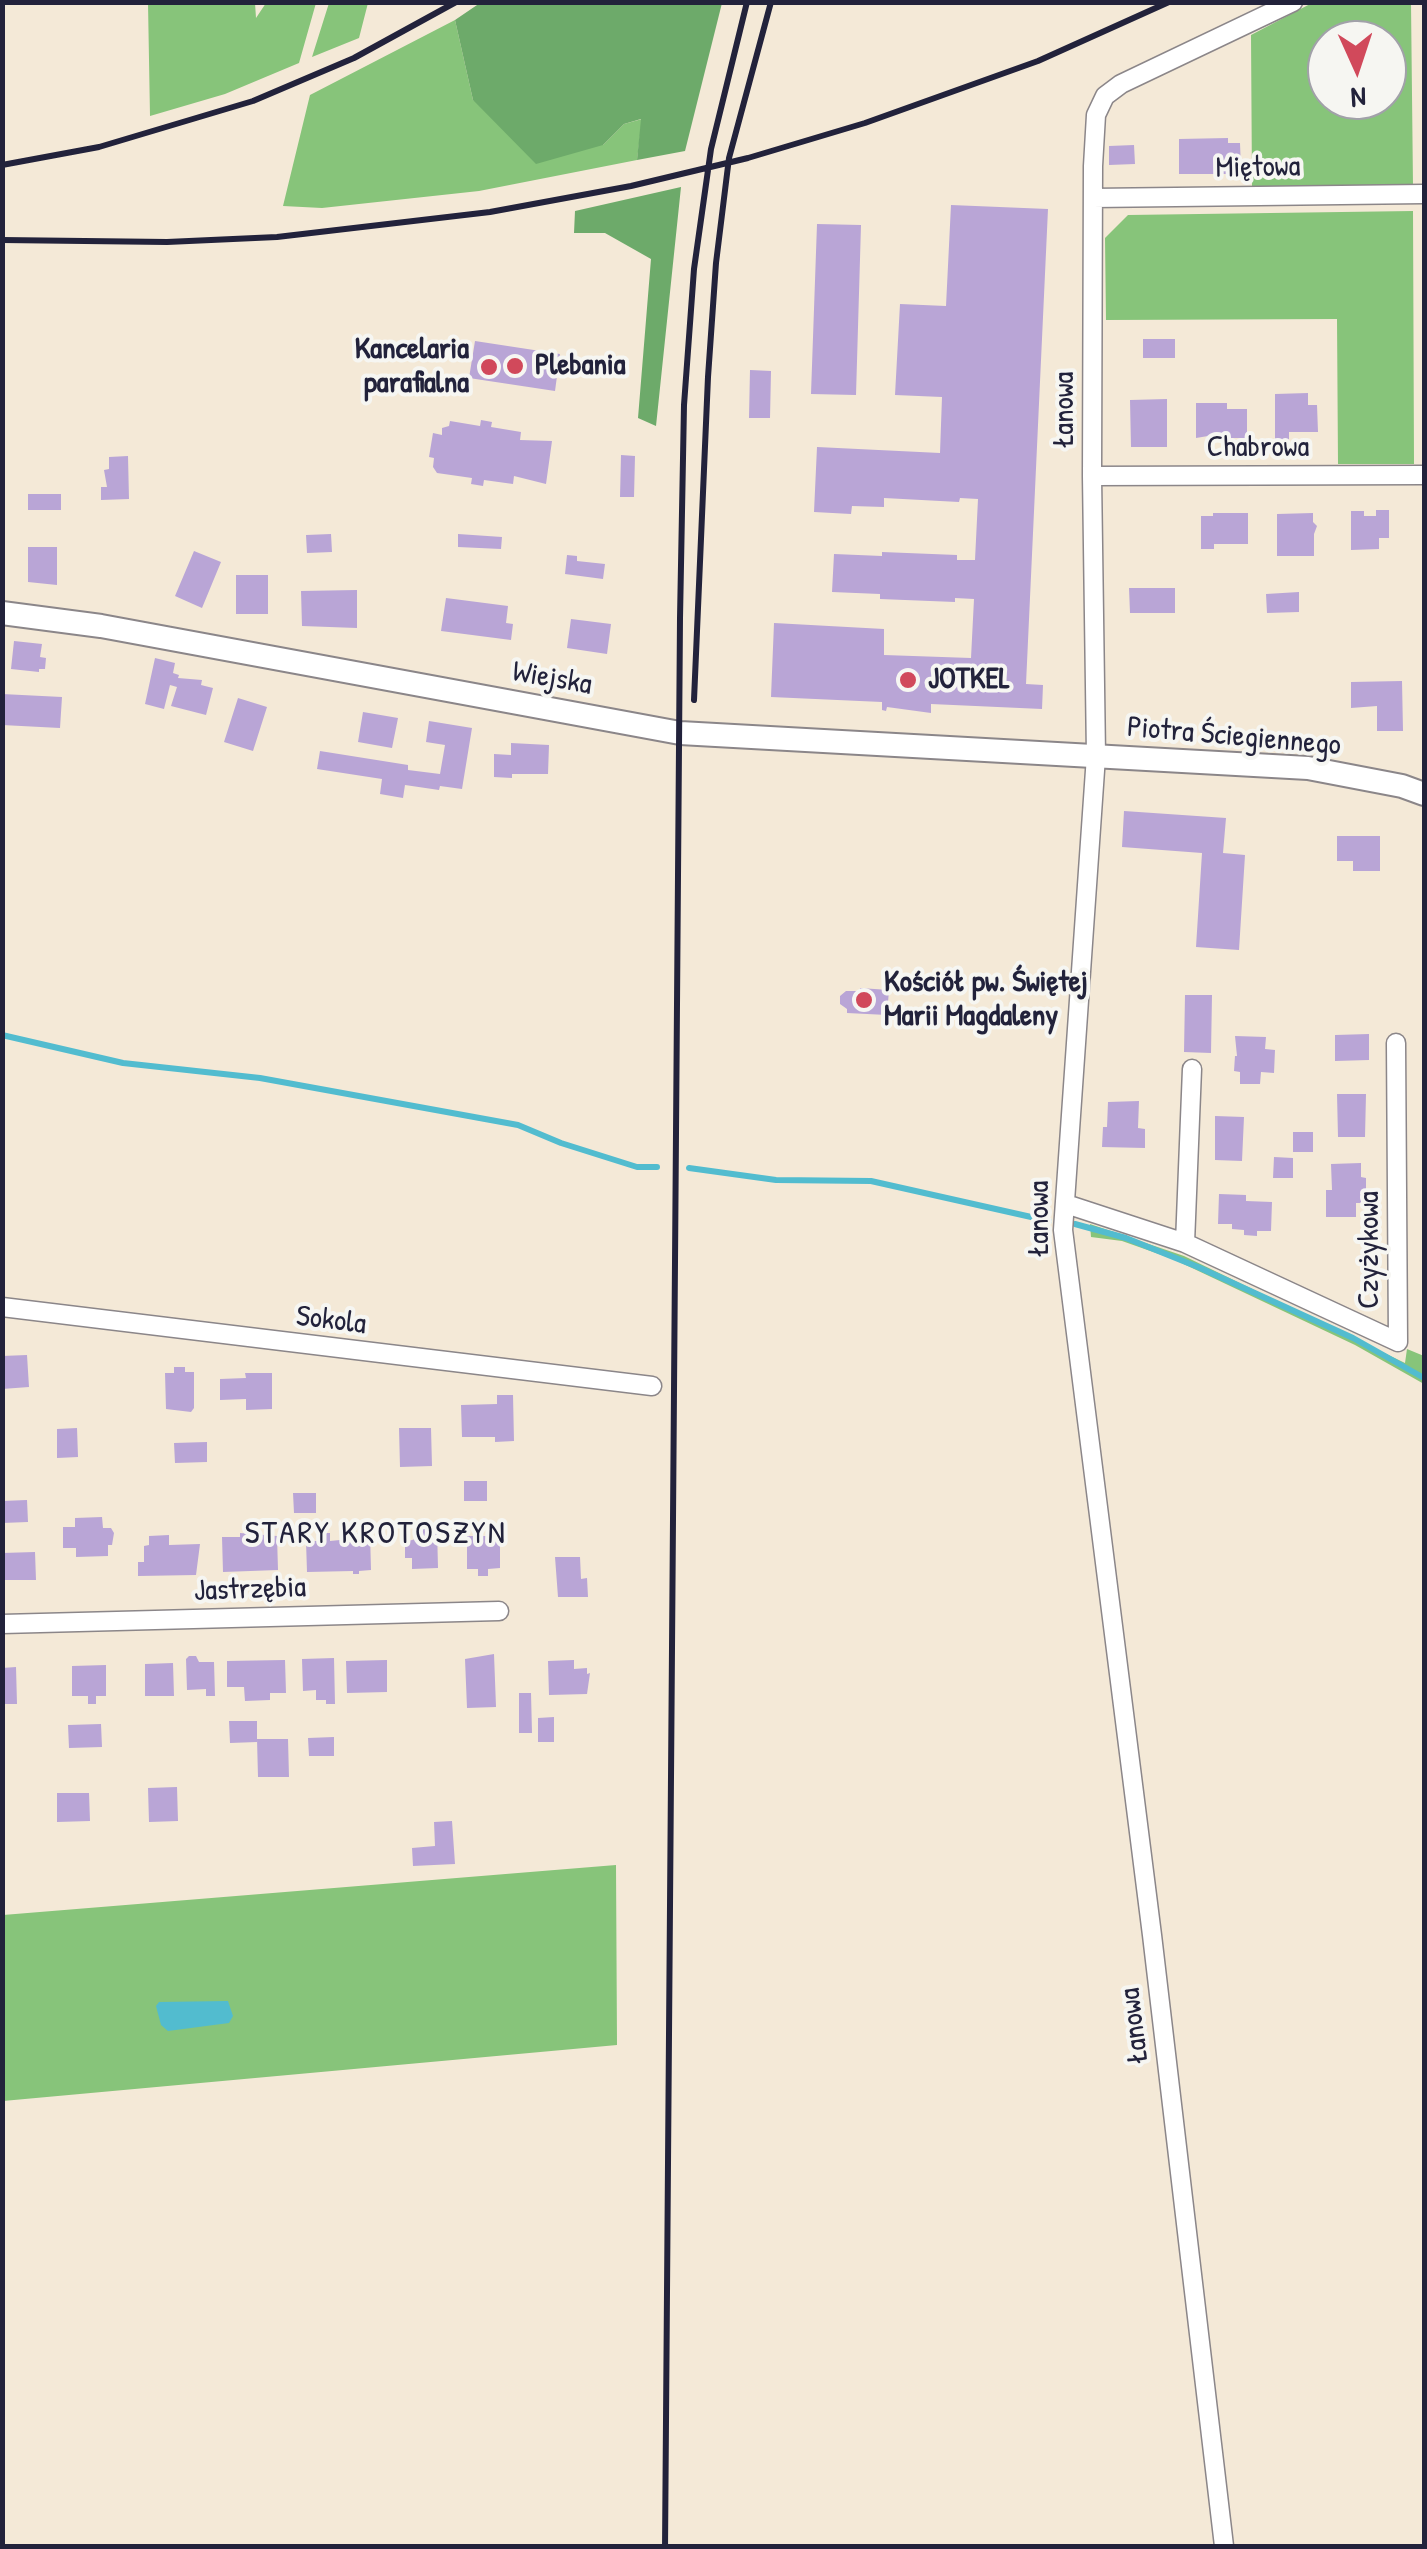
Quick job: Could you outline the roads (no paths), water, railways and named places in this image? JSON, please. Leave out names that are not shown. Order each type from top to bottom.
[{"type":"street","name":"Łanowa","points":[[1224,2546],[1065,1250],[1096,756],[1093,198],[1096,115],[1105,96],[1121,84],[1293,2]]},
{"type":"street","name":"Miętowa","points":[[1093,198],[1424,194]]},
{"type":"street","name":"Chabrowa","points":[[1092,476],[1424,475]]},
{"type":"street","name":"Wiejska","points":[[2,613],[101,626],[680,733],[1096,756]]},
{"type":"street","name":"Piotra Ściegiennego","points":[[1096,756],[1308,768],[1424,794]]},
{"type":"street","name":"Czyżykowa","points":[[1066,1204],[1185,1243],[1398,1342],[1396,1043]]},
{"type":"street","points":[[1185,1243],[1192,1069]]},
{"type":"street","name":"Sokola","points":[[2,1307],[652,1386]]},
{"type":"street","name":"Jastrzębia","points":[[2,1624],[499,1610]]},
{"type":"water","points":[[228,2001],[233,2016],[229,2023],[168,2031],[161,2025],[156,2006],[159,2002]]},
{"type":"waterway","points":[[2,1035],[123,1063],[260,1078],[518,1125],[637,1167],[657,1167]]},
{"type":"waterway","points":[[689,1168],[776,1180],[871,1181],[1049,1221]]},
{"type":"waterway","points":[[1075,1224],[1126,1238],[1198,1267],[1353,1338],[1424,1378]]},
{"type":"railway","points":[[2,165],[99,147],[253,101],[354,58],[456,2]]},
{"type":"railway","points":[[665,2546],[684,405],[694,269],[711,149],[747,2]]},
{"type":"railway","points":[[694,700],[716,263],[729,158],[771,2]]},
{"type":"railway","points":[[2,240],[167,242],[277,237],[490,212],[631,186],[748,158],[865,123],[1038,61],[1169,2]]},
{"type":"place","name":"Plebania","points":[[515,366]]},
{"type":"place","name":"Kancelaria parafialna","points":[[489,367]]},
{"type":"place","name":"JOTKEL","points":[[908,680]]},
{"type":"place","name":"Kościół pw. Świętej Marii Magdaleny","points":[[864,1000]]},
{"type":"district","name":"STARY KROTOSZYN","points":[[376,1534]]}]
